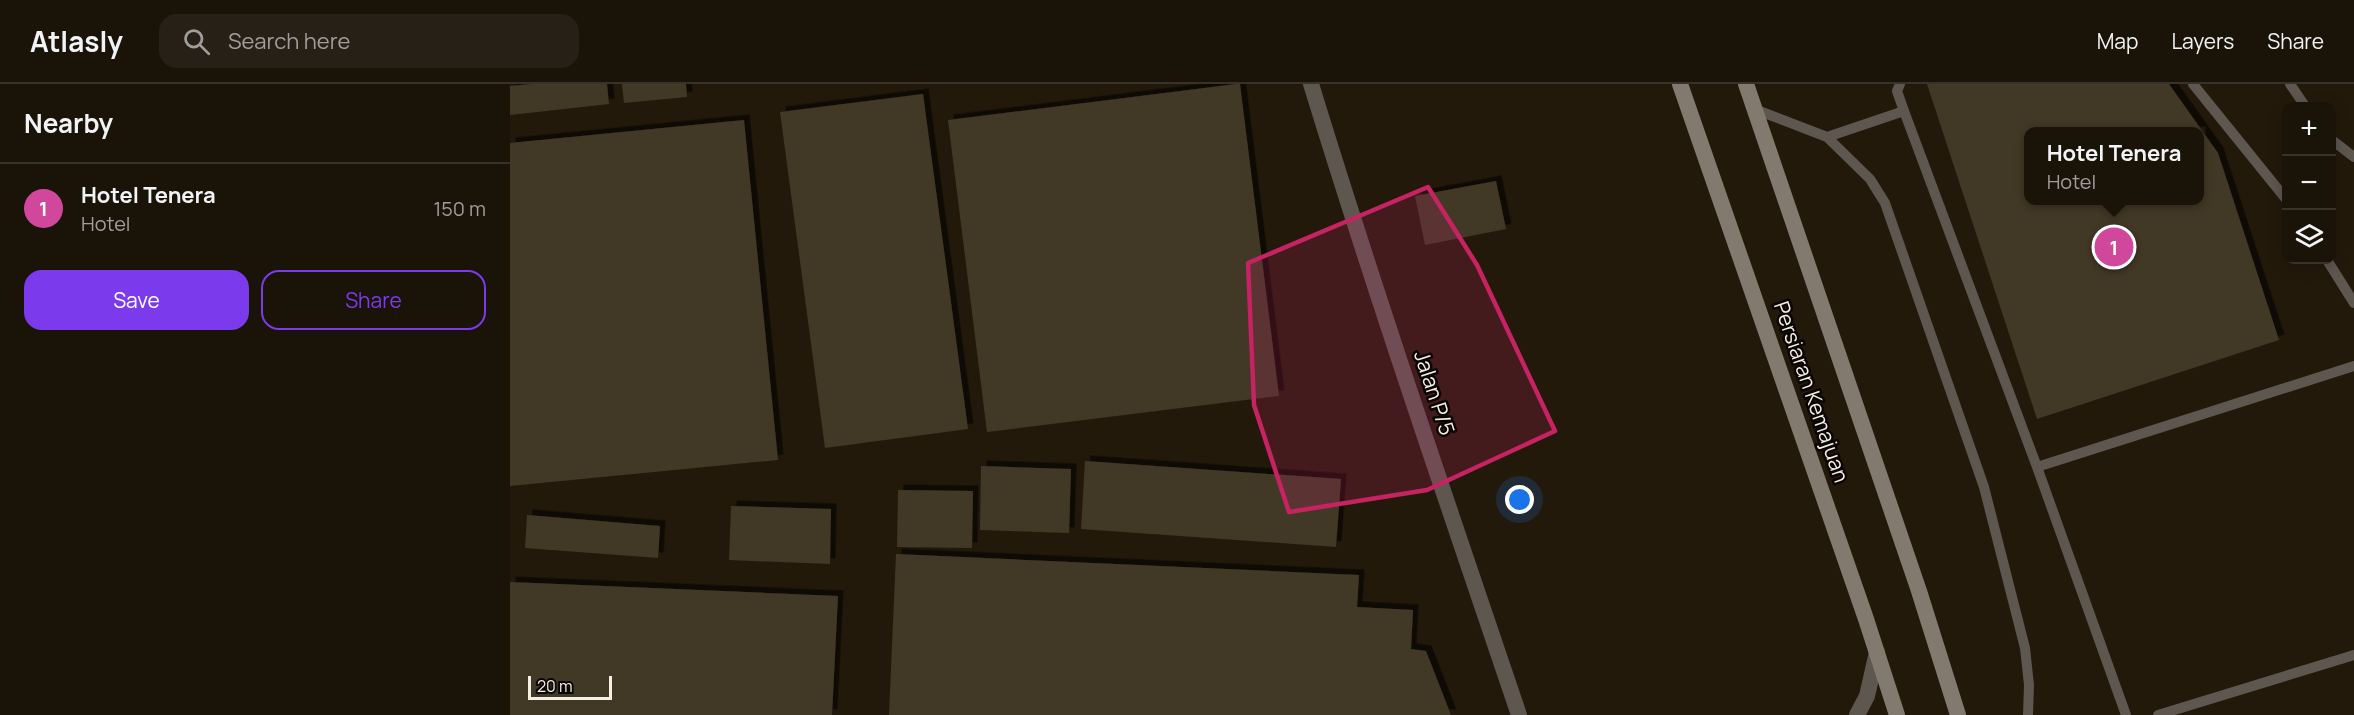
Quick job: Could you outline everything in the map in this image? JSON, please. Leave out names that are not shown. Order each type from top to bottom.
[{"type":"main road","name":"Persiaran Kemajuan","points":[[1680,84],[1877,651],[1897,715]]},
{"type":"main road","name":"Persiaran Kemajuan","points":[[1746,84],[1919,591],[1958,715]]},
{"type":"street","name":"Jalan P/5","points":[[1311,84],[1422,429],[1520,715]]},
{"type":"street","points":[[1857,715],[1868,696],[1877,651]]},
{"type":"lane","points":[[1900,84],[1897,91],[1904,111],[2126,715]]},
{"type":"lane","points":[[2193,84],[2282,194]]},
{"type":"lane","points":[[2290,84],[2302,102]]},
{"type":"lane","points":[[1754,109],[1827,137],[1870,179],[1885,203],[1984,487],[2022,637],[2029,685],[2028,715]]},
{"type":"lane","points":[[1827,137],[1904,111]]},
{"type":"lane","points":[[2336,144],[2354,157]]},
{"type":"lane","points":[[2330,264],[2354,303]]},
{"type":"lane","points":[[2037,468],[2354,366]]},
{"type":"lane","points":[[2158,715],[2354,655]]},
{"type":"highlighted area","points":[[1428,187],[1477,265],[1555,431],[1427,490],[1289,512],[1254,405],[1248,263]]},
{"type":"building","points":[[607,84],[609,104],[510,115],[510,86]]},
{"type":"building","points":[[622,84],[686,84],[687,97],[624,103]]},
{"type":"building","points":[[1240,84],[1279,396],[987,432],[948,120]]},
{"type":"building","points":[[1927,84],[2169,84],[2200,127],[2024,127],[2024,205],[2204,205],[2204,133],[2218,153],[2279,340],[2037,419]]},
{"type":"building","points":[[923,94],[968,429],[825,448],[780,112]]},
{"type":"building","points":[[744,120],[778,460],[510,486],[510,143]]},
{"type":"building","points":[[1496,181],[1506,229],[1425,245],[1415,196]]},
{"type":"building","points":[[1085,461],[1341,479],[1336,547],[1081,529]]},
{"type":"building","points":[[981,466],[1071,469],[1069,533],[980,530]]},
{"type":"building","points":[[898,490],[973,491],[972,548],[897,547]]},
{"type":"building","points":[[731,506],[831,509],[830,564],[729,560]]},
{"type":"building","points":[[527,515],[660,526],[658,558],[525,548]]},
{"type":"building","points":[[896,554],[1359,575],[1357,607],[1413,610],[1411,649],[1426,651],[1451,715],[889,715]]},
{"type":"building","points":[[510,582],[838,596],[832,715],[510,715]]},
{"type":"place","name":"Hotel Tenera","points":[[2114,247]]}]
